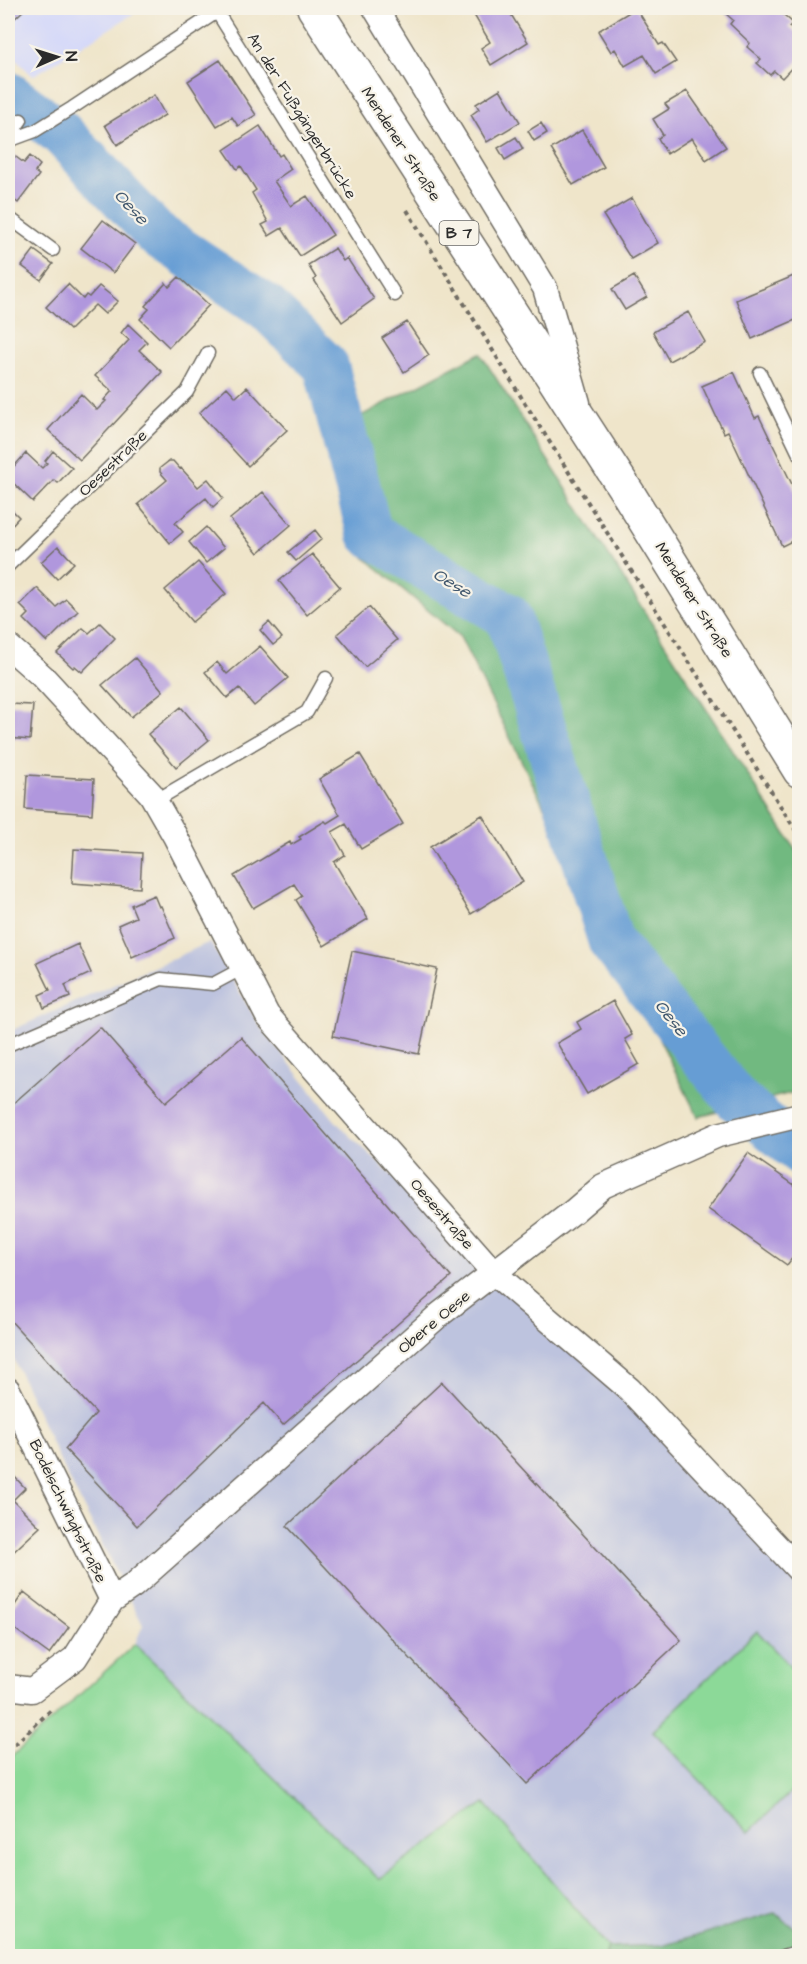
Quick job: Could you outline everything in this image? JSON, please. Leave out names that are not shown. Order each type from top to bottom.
[{"type":"main road","name":"Mendener Straße","points":[[315,8],[800,771]]},
{"type":"street","name":"Mendener Straße","points":[[375,8],[545,288],[586,431]]},
{"type":"street","name":"Oesestraße","points":[[8,646],[42,676],[151,794],[267,1015],[494,1274],[628,1389],[800,1571]]},
{"type":"street","name":"Obere Oese","points":[[112,1599],[134,1585],[439,1315],[603,1186],[718,1136],[800,1115]]},
{"type":"street","name":"Bodelschwinghstraße","points":[[8,1390],[112,1599]]},
{"type":"street","points":[[8,1687],[32,1690],[75,1658],[112,1599]]},
{"type":"lane","name":"An der Fußgängerbrücke","points":[[8,139],[35,131],[217,12],[395,295]]},
{"type":"lane","points":[[8,139],[21,120]]},
{"type":"lane","points":[[8,217],[53,250]]},
{"type":"lane","name":"Oesestraße","points":[[8,566],[187,392],[208,353]]},
{"type":"lane","points":[[760,373],[800,456]]},
{"type":"lane","points":[[155,801],[307,712],[326,678]]},
{"type":"lane","points":[[8,1045],[161,979],[213,984],[243,968]]},
{"type":"lane","points":[[784,1956],[800,1951]]},
{"type":"path","points":[[406,208],[523,400],[800,837]]},
{"type":"shaded area","points":[[8,8],[143,8],[33,76],[8,52]]},
{"type":"shaded area","points":[[210,942],[259,1025],[337,1123],[799,1571],[799,1951],[616,1956],[485,1803],[379,1879],[135,1644],[143,1625],[57,1455],[8,1347],[8,1032]]},
{"type":"green space","points":[[480,353],[799,855],[799,1091],[698,1117],[460,637],[364,557],[323,436]]},
{"type":"green space","points":[[757,1631],[799,1676],[800,1783],[749,1832],[653,1731]]},
{"type":"green space","points":[[135,1644],[379,1879],[485,1803],[608,1947],[605,1956],[8,1956],[8,1760]]},
{"type":"green space","points":[[775,1913],[799,1931],[799,1956],[605,1956],[608,1947],[665,1945]]},
{"type":"building","points":[[8,8],[26,8],[12,21],[8,17]]},
{"type":"building","points":[[487,8],[507,8],[528,42],[491,65],[481,48],[490,42],[474,15]]},
{"type":"building","points":[[636,8],[659,45],[663,43],[676,62],[656,74],[644,55],[625,66],[615,49],[611,52],[598,31]]},
{"type":"building","points":[[730,8],[776,8],[793,23],[789,27],[800,35],[800,59],[782,78],[774,71],[770,75],[757,63],[761,59],[747,47],[750,43],[730,24],[733,20],[725,13]]},
{"type":"building","points":[[220,60],[256,115],[238,126],[232,117],[217,126],[188,81]]},
{"type":"building","points":[[500,89],[520,122],[487,142],[471,115],[479,109],[476,104]]},
{"type":"building","points":[[687,91],[726,147],[706,160],[692,138],[667,154],[658,138],[663,135],[653,119],[669,109],[665,104]]},
{"type":"building","points":[[154,95],[165,115],[117,145],[105,125]]},
{"type":"building","points":[[541,123],[547,133],[534,141],[528,131]]},
{"type":"building","points":[[260,126],[279,156],[282,154],[291,169],[274,181],[291,206],[307,196],[333,235],[300,256],[282,228],[269,236],[262,225],[268,222],[252,193],[256,190],[241,166],[237,169],[224,150]]},
{"type":"building","points":[[582,130],[604,167],[573,185],[551,149]]},
{"type":"building","points":[[516,137],[523,149],[505,160],[498,148]]},
{"type":"building","points":[[12,154],[24,163],[30,156],[40,165],[35,172],[39,175],[18,203],[8,195],[8,159]]},
{"type":"building","points":[[632,198],[658,243],[631,259],[603,215]]},
{"type":"building","points":[[103,220],[135,244],[113,273],[81,248]]},
{"type":"building","points":[[335,248],[343,261],[347,258],[374,299],[342,322],[314,280],[316,278],[308,265]]},
{"type":"building","points":[[34,250],[53,264],[41,280],[22,266]]},
{"type":"building","points":[[796,275],[800,282],[800,318],[752,339],[736,300]]},
{"type":"building","points":[[634,276],[647,297],[625,310],[612,289]]},
{"type":"building","points":[[179,277],[209,305],[169,347],[140,319],[149,309],[145,306],[166,283],[169,287]]},
{"type":"building","points":[[68,284],[83,299],[86,295],[89,297],[99,286],[118,301],[105,314],[95,305],[70,330],[46,307]]},
{"type":"building","points":[[688,312],[705,342],[669,361],[653,332]]},
{"type":"building","points":[[407,322],[429,355],[404,372],[382,338]]},
{"type":"building","points":[[128,324],[147,342],[139,350],[162,372],[80,460],[48,430],[81,394],[97,410],[106,401],[104,400],[112,391],[95,376],[129,340],[121,333]]},
{"type":"building","points":[[734,372],[755,418],[759,416],[800,501],[800,537],[782,546],[728,431],[724,433],[702,386]]},
{"type":"building","points":[[227,387],[236,397],[247,387],[287,430],[248,466],[199,413]]},
{"type":"building","points":[[53,451],[72,468],[58,483],[54,480],[33,502],[8,478],[8,473],[26,453],[42,468]]},
{"type":"building","points":[[169,461],[173,461],[181,468],[198,487],[208,479],[223,498],[213,507],[206,498],[175,523],[183,532],[170,543],[138,504],[167,480],[160,472],[160,468]]},
{"type":"building","points":[[263,492],[291,525],[258,553],[230,519]]},
{"type":"building","points":[[8,506],[19,517],[8,529]]},
{"type":"building","points":[[206,527],[224,548],[206,563],[189,542]]},
{"type":"building","points":[[315,530],[322,539],[296,561],[288,552]]},
{"type":"building","points":[[58,546],[74,563],[57,579],[41,562]]},
{"type":"building","points":[[312,554],[340,587],[307,615],[279,581]]},
{"type":"building","points":[[198,562],[226,594],[192,622],[165,590]]},
{"type":"building","points":[[37,588],[56,607],[66,599],[78,611],[47,642],[24,619],[29,614],[20,605]]},
{"type":"building","points":[[369,607],[397,640],[365,667],[337,634]]},
{"type":"building","points":[[269,622],[282,638],[273,645],[260,630]]},
{"type":"building","points":[[100,623],[115,638],[82,672],[75,666],[73,668],[57,653],[83,628],[89,633]]},
{"type":"building","points":[[260,646],[288,678],[254,706],[239,688],[227,698],[205,672],[217,662],[227,674]]},
{"type":"building","points":[[135,658],[163,691],[131,717],[102,685]]},
{"type":"building","points":[[8,704],[33,705],[30,740],[8,738]]},
{"type":"building","points":[[181,707],[209,740],[176,767],[148,734]]},
{"type":"building","points":[[360,754],[403,824],[361,849],[346,824],[332,832],[345,855],[334,862],[368,919],[324,946],[296,900],[302,896],[294,884],[253,908],[234,876],[290,842],[291,845],[301,839],[299,837],[325,821],[327,823],[340,815],[319,779]]},
{"type":"building","points":[[27,775],[94,779],[92,814],[25,809]]},
{"type":"building","points":[[482,815],[523,882],[471,914],[430,847]]},
{"type":"building","points":[[74,849],[142,853],[140,888],[72,883]]},
{"type":"building","points":[[154,895],[175,938],[132,957],[118,925],[136,917],[131,905]]},
{"type":"building","points":[[78,944],[91,973],[65,985],[70,997],[44,1008],[39,995],[50,990],[37,963]]},
{"type":"building","points":[[352,951],[437,969],[419,1054],[333,1036]]},
{"type":"building","points":[[613,1001],[632,1035],[625,1039],[639,1064],[587,1094],[557,1043],[581,1029],[577,1022]]},
{"type":"building","points":[[100,1027],[166,1102],[241,1037],[451,1277],[283,1425],[264,1403],[137,1526],[65,1449],[96,1413],[8,1318],[8,1108]]},
{"type":"building","points":[[748,1153],[800,1189],[800,1248],[787,1265],[708,1209]]},
{"type":"building","points":[[442,1382],[681,1640],[527,1784],[287,1526]]},
{"type":"building","points":[[13,1475],[25,1488],[13,1500],[40,1527],[9,1556],[8,1480]]},
{"type":"building","points":[[24,1592],[69,1627],[49,1654],[8,1624],[8,1615]]},
{"type":"waterway","name":"Oese","points":[[8,94],[61,133],[156,234],[266,307],[326,366],[370,534],[508,616],[611,942],[736,1099],[800,1152]]}]
